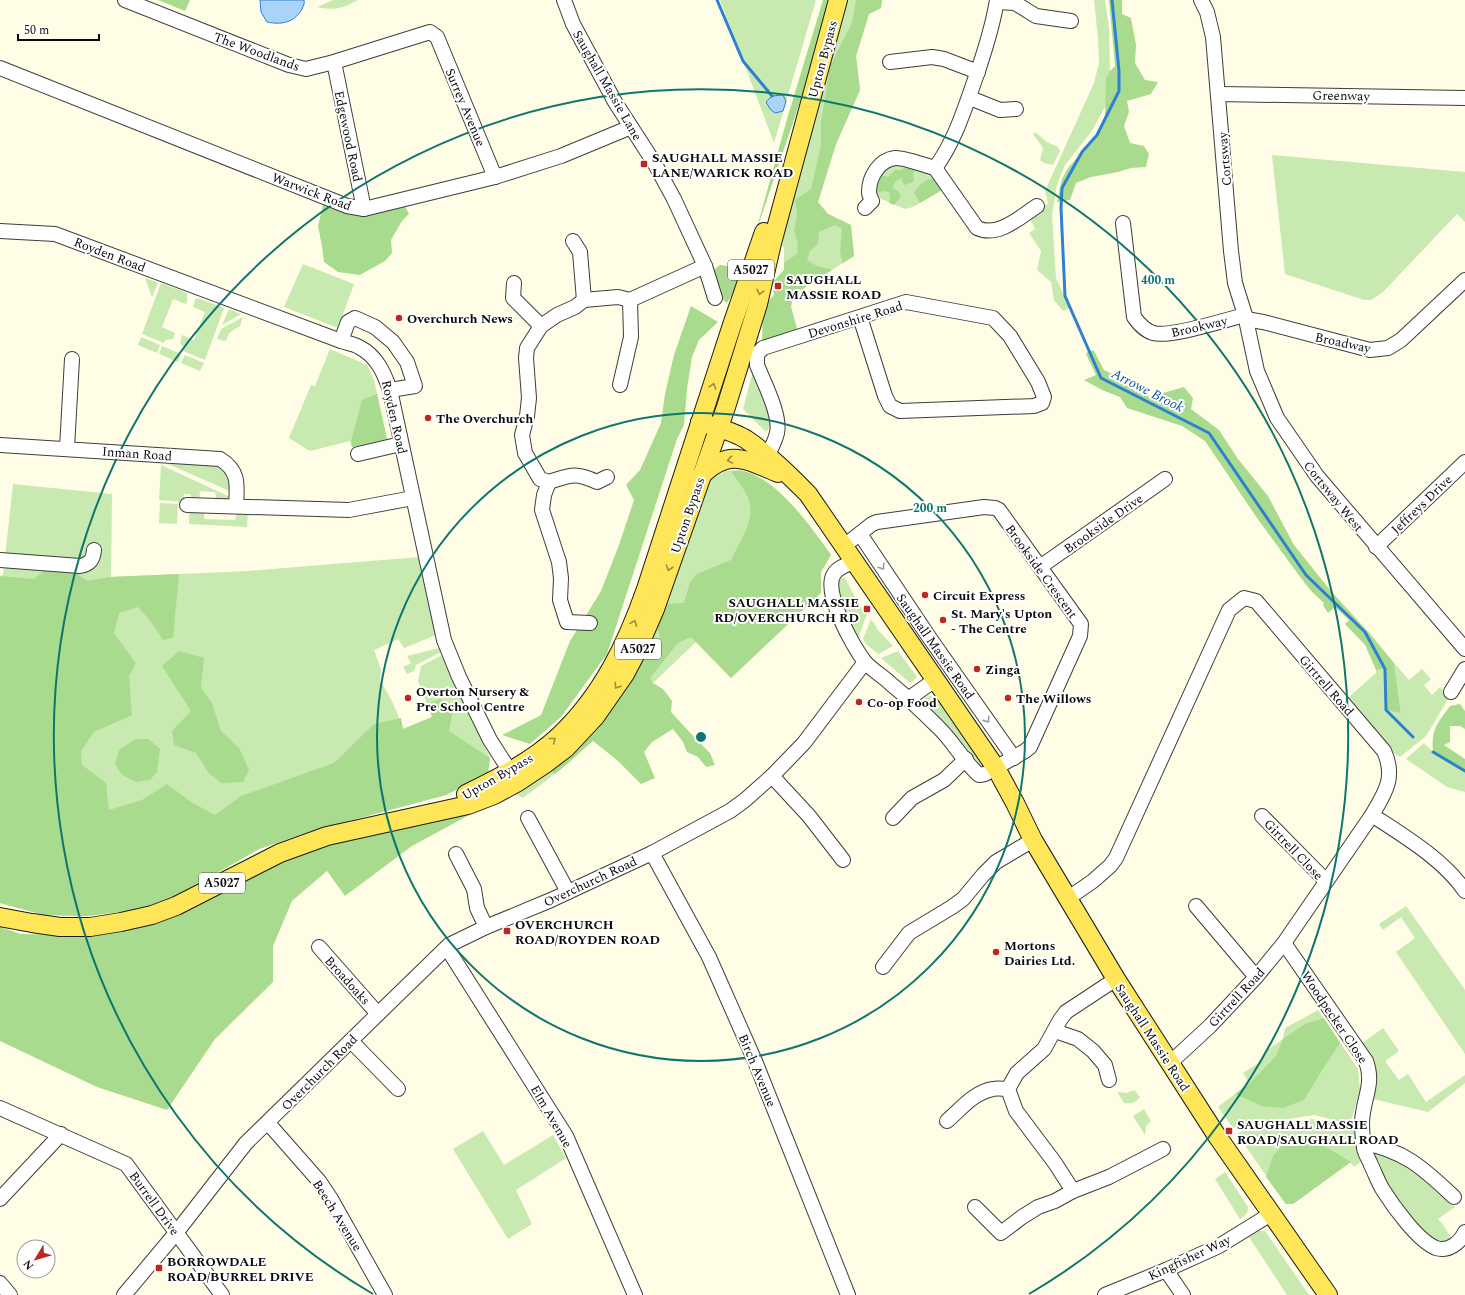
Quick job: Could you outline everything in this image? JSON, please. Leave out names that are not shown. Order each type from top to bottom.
[{"type":"main road","name":"Upton Bypass","points":[[514,777],[545,764],[566,748],[595,717],[625,674],[655,609],[700,478],[707,430],[732,325],[806,119],[838,0]]},
{"type":"main road","name":"Upton Bypass","points":[[2,917],[60,927],[90,927],[146,916],[176,906],[280,853],[327,836],[434,811],[468,805],[494,795],[535,755],[578,717],[598,692],[616,662],[634,624],[662,542],[707,430]]},
{"type":"main road","name":"Saughall Massie Road","points":[[707,430],[737,445],[766,455],[808,494],[996,768],[1033,840],[1116,979],[1215,1133],[1328,1295]]},
{"type":"main road","points":[[700,478],[708,469],[718,462],[735,458],[754,462],[792,479]]},
{"type":"street","name":"The Woodlands","points":[[125,0],[288,65],[306,69],[334,62],[430,32],[437,37]]},
{"type":"street","name":"Saughall Massie Lane","points":[[564,0],[574,24],[615,102],[655,164],[674,199],[705,266],[715,298]]},
{"type":"street","name":"Cortsway","points":[[1201,0],[1213,36],[1231,250],[1235,283],[1245,317]]},
{"type":"street","points":[[935,168],[944,155],[970,98],[992,27],[997,1],[1015,3],[1036,16],[1071,21]]},
{"type":"street","name":"Surrey Avenue","points":[[437,37],[495,177]]},
{"type":"street","points":[[890,62],[932,57],[944,59],[978,72]]},
{"type":"street","name":"Edgewood Road","points":[[334,62],[364,209]]},
{"type":"street","name":"Warwick Road","points":[[0,68],[347,206],[364,209],[495,177],[561,156],[631,127]]},
{"type":"street","name":"Greenway","points":[[1218,94],[1465,98]]},
{"type":"street","points":[[970,98],[1000,110],[1016,109]]},
{"type":"street","points":[[865,208],[872,201],[869,192],[874,173],[887,161],[896,158],[935,168],[977,228],[983,231],[1001,229],[1037,206]]},
{"type":"street","name":"Brookway","points":[[1123,223],[1134,317],[1143,328],[1152,333],[1161,334],[1245,317]]},
{"type":"street","name":"Royden Road","points":[[0,231],[55,234],[359,347],[374,358],[384,373],[390,390],[444,640],[459,677],[490,740],[514,777]]},
{"type":"street","points":[[573,241],[580,252],[584,300]]},
{"type":"street","points":[[607,477],[597,482],[584,476],[572,474],[549,482],[540,479],[534,470],[525,453],[522,435],[527,416],[529,398],[526,358],[527,348],[541,326],[557,315],[575,307],[584,300],[618,297],[630,300],[705,266]]},
{"type":"street","name":"Broadway","points":[[1245,317],[1370,350],[1388,348],[1401,340],[1465,280]]},
{"type":"street","points":[[514,283],[513,298],[541,326]]},
{"type":"street","points":[[620,385],[631,337],[630,300]]},
{"type":"street","name":"Devonshire Road","points":[[766,455],[778,432],[772,403],[757,365],[758,353],[762,348],[906,302],[993,318],[1010,336],[1038,382],[1044,396],[1042,403],[1034,406],[900,411],[890,406],[884,396],[860,317]]},
{"type":"street","name":"Cortsway West","points":[[1245,317],[1256,371],[1277,418],[1317,476],[1376,547],[1465,649]]},
{"type":"street","points":[[341,341],[348,322],[355,318],[375,327],[393,342],[407,362],[415,386],[390,390]]},
{"type":"street","points":[[67,448],[72,360]]},
{"type":"street","points":[[358,454],[401,444]]},
{"type":"street","name":"Inman Road","points":[[0,445],[67,448],[220,459],[228,463],[235,472],[237,489],[236,506]]},
{"type":"street","name":"Jeffreys Drive","points":[[1376,547],[1465,462]]},
{"type":"street","name":"Brookside Drive","points":[[1040,567],[1165,478]]},
{"type":"street","points":[[549,482],[544,495],[542,510],[559,562],[561,578],[560,600],[567,622],[590,623]]},
{"type":"street","points":[[186,505],[348,510],[413,498]]},
{"type":"street","name":"Brookside Crescent","points":[[844,546],[876,522],[991,507],[999,510],[1081,624],[1081,630],[1030,747],[1026,751],[996,768]]},
{"type":"street","name":"Saughall Massie Road","points":[[860,534],[925,631],[1014,758]]},
{"type":"street","points":[[0,560],[80,566],[87,565],[90,562],[94,557],[94,550]]},
{"type":"street","points":[[854,562],[837,570],[830,580],[830,587],[837,611],[865,662],[940,728],[966,759],[973,770],[979,775],[986,774],[996,768]]},
{"type":"street","name":"Girtrell Road","points":[[1067,899],[1093,881],[1113,863],[1158,769],[1229,610],[1244,598],[1256,601],[1384,751],[1389,761],[1389,782],[1385,794],[1372,815],[1284,943],[1256,978],[1198,1038],[1170,1064]]},
{"type":"street","name":"Overchurch Road","points":[[124,1295],[176,1233],[246,1143],[447,948],[486,927],[568,892],[652,853],[730,811],[772,776],[804,743],[865,662]]},
{"type":"street","points":[[1451,692],[1465,670]]},
{"type":"street","points":[[908,699],[935,680]]},
{"type":"street","points":[[893,818],[912,798],[944,780],[966,759]]},
{"type":"street","points":[[772,776],[809,816],[843,860]]},
{"type":"street","points":[[1372,815],[1433,858],[1463,885]]},
{"type":"street","name":"Girtrell Close","points":[[1262,816],[1326,881]]},
{"type":"street","points":[[528,818],[568,892]]},
{"type":"street","points":[[883,967],[909,933],[958,903],[996,862],[1033,840]]},
{"type":"street","name":"Birch Avenue","points":[[652,853],[709,957],[755,1061],[848,1295]]},
{"type":"street","points":[[456,854],[474,889],[477,908],[486,927]]},
{"type":"street","points":[[1196,906],[1256,978]]},
{"type":"street","name":"Woodpecker Close","points":[[1284,943],[1366,1061],[1370,1071],[1370,1080],[1363,1107],[1362,1124],[1364,1149],[1382,1189],[1400,1215],[1419,1236],[1435,1248],[1442,1249],[1455,1245],[1462,1240],[1465,1232]]},
{"type":"street","name":"Broadoaks","points":[[319,948],[378,1014]]},
{"type":"street","name":"Elm Avenue","points":[[447,948],[566,1136],[635,1295]]},
{"type":"street","points":[[1073,1191],[1055,1162],[1016,1111],[1008,1089],[1017,1073],[1044,1049],[1066,1012],[1116,979]]},
{"type":"street","points":[[1055,1031],[1078,1039],[1093,1050],[1105,1065],[1109,1080]]},
{"type":"street","points":[[351,1041],[398,1089]]},
{"type":"street","points":[[947,1121],[972,1098],[982,1092],[994,1088],[1008,1089]]},
{"type":"street","name":"Burrell Drive","points":[[0,1108],[126,1164],[222,1295]]},
{"type":"street","name":"Beech Avenue","points":[[268,1123],[319,1181],[331,1199],[385,1295]]},
{"type":"street","points":[[0,1199],[61,1134]]},
{"type":"street","points":[[1364,1142],[1379,1145],[1401,1154],[1423,1169],[1454,1197]]},
{"type":"street","points":[[975,1207],[1001,1233],[1038,1207],[1109,1177],[1163,1149]]},
{"type":"street","name":"Kingfisher Way","points":[[1105,1295],[1219,1246],[1271,1214]]},
{"type":"street","points":[[1166,1270],[1183,1295]]},
{"type":"street","points":[[0,1283],[10,1295]]},
{"type":"green space","points":[[158,0],[190,0],[185,11]]},
{"type":"green space","points":[[333,0],[358,0],[334,9],[317,7]]},
{"type":"green space","points":[[720,0],[816,0],[774,143]]},
{"type":"green space","points":[[823,0],[831,0],[805,87],[754,238],[787,119]]},
{"type":"green space","points":[[845,0],[882,0],[881,8],[869,14],[856,56],[860,90],[836,144],[818,202],[828,214],[851,225],[854,256],[793,295],[791,307],[797,329],[763,307],[774,295],[773,282],[784,270],[784,249],[782,245],[797,174]]},
{"type":"green space","points":[[856,0],[882,0],[881,8],[869,14],[856,56],[860,90],[836,144],[818,202],[828,214],[851,225],[854,256],[843,263],[840,252],[842,229],[835,225],[819,232],[818,244],[810,251],[807,260],[817,266],[832,270],[793,295],[791,307],[797,329],[762,345],[763,307],[774,295],[773,282],[784,270],[784,263],[797,254],[798,244],[794,231],[797,214],[795,200],[811,189],[821,145],[821,122],[830,66],[852,23]]},
{"type":"green space","points":[[1094,0],[1105,0],[1109,28],[1110,71],[1108,101],[1092,131],[1065,165],[1057,184],[1052,215],[1056,278],[1070,308],[1063,311],[1054,300],[1051,282],[1037,270],[1041,251],[1029,233],[1035,229],[1030,219],[1048,203],[1045,191],[1094,83],[1099,63]]},
{"type":"green space","points":[[1109,0],[1122,0],[1122,14],[1131,18],[1136,45],[1135,63],[1145,80],[1158,82],[1151,94],[1127,101],[1129,112],[1124,126],[1130,143],[1144,146],[1149,154],[1146,167],[1131,168],[1091,177],[1076,183],[1070,200],[1057,202],[1062,179],[1068,168],[1097,135],[1105,117],[1106,79],[1110,71],[1115,66]]},
{"type":"green space","points":[[1035,132],[1047,142],[1058,147],[1060,151],[1053,165],[1044,163],[1040,160],[1043,148],[1033,134]]},
{"type":"green space","points":[[1272,155],[1465,172],[1465,222],[1457,214],[1383,292],[1371,300],[1364,300],[1285,274]]},
{"type":"green space","points":[[901,163],[933,174],[944,189],[913,207],[905,209],[879,198],[875,195],[882,169],[893,164]]},
{"type":"green space","points":[[907,164],[916,167],[913,173],[914,182],[904,185],[901,178],[896,181],[892,188],[898,191],[901,197],[894,205],[889,203],[889,192],[884,191],[878,193],[872,191],[879,174],[888,177],[895,170],[902,170]]},
{"type":"green space","points":[[928,179],[937,179],[942,190],[920,203],[914,193],[920,185]]},
{"type":"green space","points":[[404,204],[409,214],[402,221],[391,240],[392,253],[385,261],[360,275],[338,272],[324,262],[318,226],[323,205],[341,207],[357,215],[367,215]]},
{"type":"green space","points":[[303,264],[354,284],[338,328],[284,307]]},
{"type":"green space","points":[[720,265],[740,269],[735,289],[727,303],[724,301],[712,271]]},
{"type":"green space","points":[[145,278],[158,283],[152,297]]},
{"type":"green space","points":[[161,283],[187,293],[186,304],[173,299],[162,327],[175,333],[173,339],[165,340],[164,343],[142,334]]},
{"type":"green space","points":[[198,298],[224,308],[205,360],[183,351],[184,348],[180,343],[182,335],[194,340],[205,312],[193,307],[195,300]]},
{"type":"green space","points":[[691,306],[718,322],[699,340],[692,357],[687,389],[684,425],[677,439],[607,654],[561,717],[530,744],[502,735],[541,715],[570,641],[601,591],[619,545],[634,500],[626,485],[640,470],[661,423],[665,394],[674,355]]},
{"type":"green space","points":[[229,309],[241,314],[222,325]]},
{"type":"green space","points":[[243,317],[240,326],[229,333],[226,341],[217,339],[221,329]]},
{"type":"green space","points":[[141,337],[160,345],[157,353],[138,345]]},
{"type":"green space","points":[[162,346],[181,354],[178,362],[159,354]]},
{"type":"green space","points":[[330,349],[367,365],[374,380],[387,439],[352,447],[350,441],[310,451],[289,438],[311,385],[315,386]]},
{"type":"green space","points":[[1089,350],[1094,351],[1104,370],[1125,380],[1130,388],[1144,396],[1156,395],[1184,387],[1193,398],[1191,409],[1219,430],[1238,459],[1268,496],[1294,545],[1330,590],[1394,663],[1401,713],[1386,710],[1385,669],[1376,670],[1365,645],[1345,624],[1349,620],[1335,607],[1328,613],[1323,605],[1324,603],[1310,590],[1292,566],[1257,518],[1205,441],[1182,426],[1127,408],[1120,397],[1102,390],[1084,380],[1096,375],[1086,354]]},
{"type":"green space","points":[[185,355],[204,363],[200,371],[181,363]]},
{"type":"green space","points":[[753,371],[771,417],[771,426],[766,432],[743,409]]},
{"type":"green space","points":[[377,394],[387,439],[352,447],[351,441],[362,400]]},
{"type":"green space","points":[[161,461],[222,463],[227,468],[232,492]]},
{"type":"green space","points":[[161,465],[228,496],[232,496],[230,500],[217,502],[215,492],[200,491],[199,502],[193,500],[190,494],[184,494],[184,502],[159,500]]},
{"type":"green space","points":[[725,471],[743,471],[756,476],[781,494],[804,518],[831,555],[821,572],[821,593],[731,678],[696,642],[568,764],[523,798],[513,793],[549,768],[705,487],[713,478]]},
{"type":"green space","points":[[731,471],[743,471],[756,476],[769,484],[793,506],[814,531],[831,555],[821,572],[821,593],[731,678],[691,637],[678,643],[650,678],[653,683],[663,689],[672,701],[671,712],[710,753],[715,765],[706,767],[698,757],[687,752],[683,742],[673,729],[652,742],[644,752],[655,778],[641,784],[617,760],[593,741],[555,774],[549,768],[618,691],[660,637],[656,624],[661,604],[684,603],[690,582],[697,574],[731,560],[745,533],[751,511],[747,495]]},
{"type":"green space","points":[[13,484],[112,494],[111,577],[249,571],[420,557],[436,635],[404,648],[398,639],[374,650],[381,670],[380,681],[393,704],[403,729],[432,717],[418,681],[421,666],[442,655],[490,758],[488,773],[446,795],[311,831],[259,849],[167,901],[126,911],[88,916],[44,915],[0,903],[0,576],[3,575]]},
{"type":"green space","points":[[160,503],[178,504],[177,524],[159,523]]},
{"type":"green space","points":[[205,508],[204,519],[235,520],[237,510],[248,510],[247,527],[189,524],[189,515],[193,510]]},
{"type":"green space","points":[[70,568],[87,581],[110,577],[179,574],[173,638],[163,640],[151,622],[138,607],[119,613],[114,633],[136,663],[129,676],[132,715],[94,732],[81,751],[82,765],[106,783],[109,810],[142,800],[167,784],[191,802],[215,815],[241,796],[334,763],[374,724],[401,718],[403,729],[432,717],[427,704],[440,699],[453,710],[449,731],[490,758],[488,773],[446,795],[311,831],[259,849],[167,901],[126,911],[88,916],[44,915],[0,903],[0,576],[34,579],[46,569]]},
{"type":"green space","points":[[845,578],[859,605],[867,614],[858,639],[849,629],[837,592],[839,579]]},
{"type":"green space","points":[[871,619],[878,630],[893,646],[878,654],[866,644],[863,639]]},
{"type":"green space","points":[[439,648],[441,652],[416,665],[414,671],[407,674],[403,667],[411,663],[407,656]]},
{"type":"green space","points":[[179,651],[204,658],[201,688],[212,703],[221,731],[239,748],[249,770],[243,782],[221,783],[208,772],[196,753],[174,745],[172,731],[191,711],[162,666]]},
{"type":"green space","points":[[898,651],[917,677],[912,682],[909,682],[881,658]]},
{"type":"green space","points":[[1394,663],[1409,680],[1422,669],[1431,679],[1424,685],[1432,695],[1440,687],[1450,696],[1426,736],[1400,757],[1393,753],[1349,697],[1376,673],[1376,670],[1385,669],[1386,710],[1401,712]]},
{"type":"green space","points":[[930,696],[935,697],[940,702],[985,768],[981,770],[923,707],[922,702],[925,698]]},
{"type":"green space","points":[[1460,704],[1465,711],[1465,729],[1460,726],[1450,726],[1450,742],[1444,745],[1465,759],[1465,771],[1433,752],[1434,732],[1438,722],[1450,706]]},
{"type":"green space","points":[[136,739],[148,739],[160,749],[157,772],[150,780],[137,782],[122,775],[115,764],[119,750]]},
{"type":"green space","points":[[1424,743],[1433,752],[1465,771],[1465,792],[1447,787],[1406,759]]},
{"type":"green space","points":[[471,814],[412,846],[345,896],[327,871],[292,901],[273,946],[273,982],[215,1039],[167,1110],[97,1087],[0,1041],[0,927],[21,934],[74,935],[331,842],[426,821]]},
{"type":"green space","points":[[1406,906],[1465,990],[1465,1054],[1396,952],[1415,938],[1401,917],[1383,930],[1379,924]]},
{"type":"green space","points":[[1318,1010],[1358,1069],[1360,1090],[1350,1124],[1314,1115],[1233,1128],[1218,1107],[1249,1083],[1243,1073],[1262,1061],[1264,1052],[1283,1039],[1285,1028]]},
{"type":"green space","points":[[1324,1018],[1340,1043],[1304,1100],[1283,1108],[1262,1106],[1235,1094],[1250,1083],[1276,1056],[1283,1039],[1305,1024]]},
{"type":"green space","points":[[1383,1028],[1399,1051],[1385,1061],[1399,1080],[1408,1074],[1426,1102],[1465,1075],[1465,1083],[1428,1112],[1373,1099],[1376,1083],[1374,1071],[1361,1044]]},
{"type":"green space","points":[[1134,1090],[1140,1097],[1135,1102],[1131,1103],[1124,1103],[1117,1092],[1127,1093]]},
{"type":"green space","points":[[1144,1109],[1151,1121],[1146,1126],[1145,1135],[1133,1116]]},
{"type":"green space","points":[[1309,1119],[1355,1128],[1357,1147],[1362,1161],[1354,1167],[1350,1162],[1293,1204],[1286,1204],[1237,1134],[1260,1126]]},
{"type":"green space","points":[[483,1131],[504,1165],[553,1135],[566,1158],[516,1190],[532,1224],[508,1239],[453,1149]]},
{"type":"green space","points":[[1308,1136],[1351,1162],[1293,1204],[1286,1204],[1266,1177],[1273,1156],[1287,1140]]},
{"type":"green space","points":[[1374,1152],[1396,1159],[1423,1177],[1455,1207],[1438,1219],[1451,1238],[1443,1243],[1431,1239],[1410,1221],[1390,1189],[1373,1156]]},
{"type":"green space","points":[[1225,1172],[1248,1207],[1246,1214],[1240,1219],[1215,1179]]},
{"type":"green space","points":[[1259,1231],[1265,1231],[1309,1295],[1287,1295],[1249,1237]]},
{"type":"water","points":[[260,0],[304,0],[304,3],[299,14],[291,20],[277,23],[267,22],[261,12]]},
{"type":"water","points":[[783,95],[786,101],[783,111],[775,113],[770,109],[766,102],[772,96]]},
{"type":"waterway","points":[[717,0],[743,61],[772,96]]},
{"type":"waterway","name":"Arrowe Brook","points":[[1112,0],[1119,71],[1119,91],[1097,135],[1082,152],[1062,188],[1061,208],[1065,296],[1101,378],[1209,433],[1306,575],[1365,632],[1385,669],[1386,710],[1413,737]]},
{"type":"waterway","name":"Arrowe Brook","points":[[1433,752],[1465,771]]},
{"type":"place","name":"SAUGHALL MASSIE LANE/WARICK ROAD","points":[[644,164]]},
{"type":"place","name":"SAUGHALL MASSIE ROAD","points":[[778,286]]},
{"type":"place","name":"Overchurch News","points":[[399,318]]},
{"type":"place","name":"The Overchurch","points":[[428,418]]},
{"type":"place","name":"Circuit Express","points":[[925,595]]},
{"type":"place","name":"SAUGHALL MASSIE RD/OVERCHURCH RD","points":[[867,609]]},
{"type":"place","name":"St. Mary's Upton - The Centre","points":[[943,620]]},
{"type":"place","name":"Zinga","points":[[977,669]]},
{"type":"place","name":"Overton Nursery & Pre School Centre","points":[[408,698]]},
{"type":"place","name":"The Willows","points":[[1008,698]]},
{"type":"place","name":"Co-op Food","points":[[859,702]]},
{"type":"place","name":"OVERCHURCH ROAD/ROYDEN ROAD","points":[[507,931]]},
{"type":"place","name":"Mortons Dairies Ltd.","points":[[996,952]]},
{"type":"place","name":"SAUGHALL MASSIE ROAD/SAUGHALL ROAD","points":[[1229,1131]]},
{"type":"place","name":"BORROWDALE ROAD/BURREL DRIVE","points":[[159,1268]]}]
